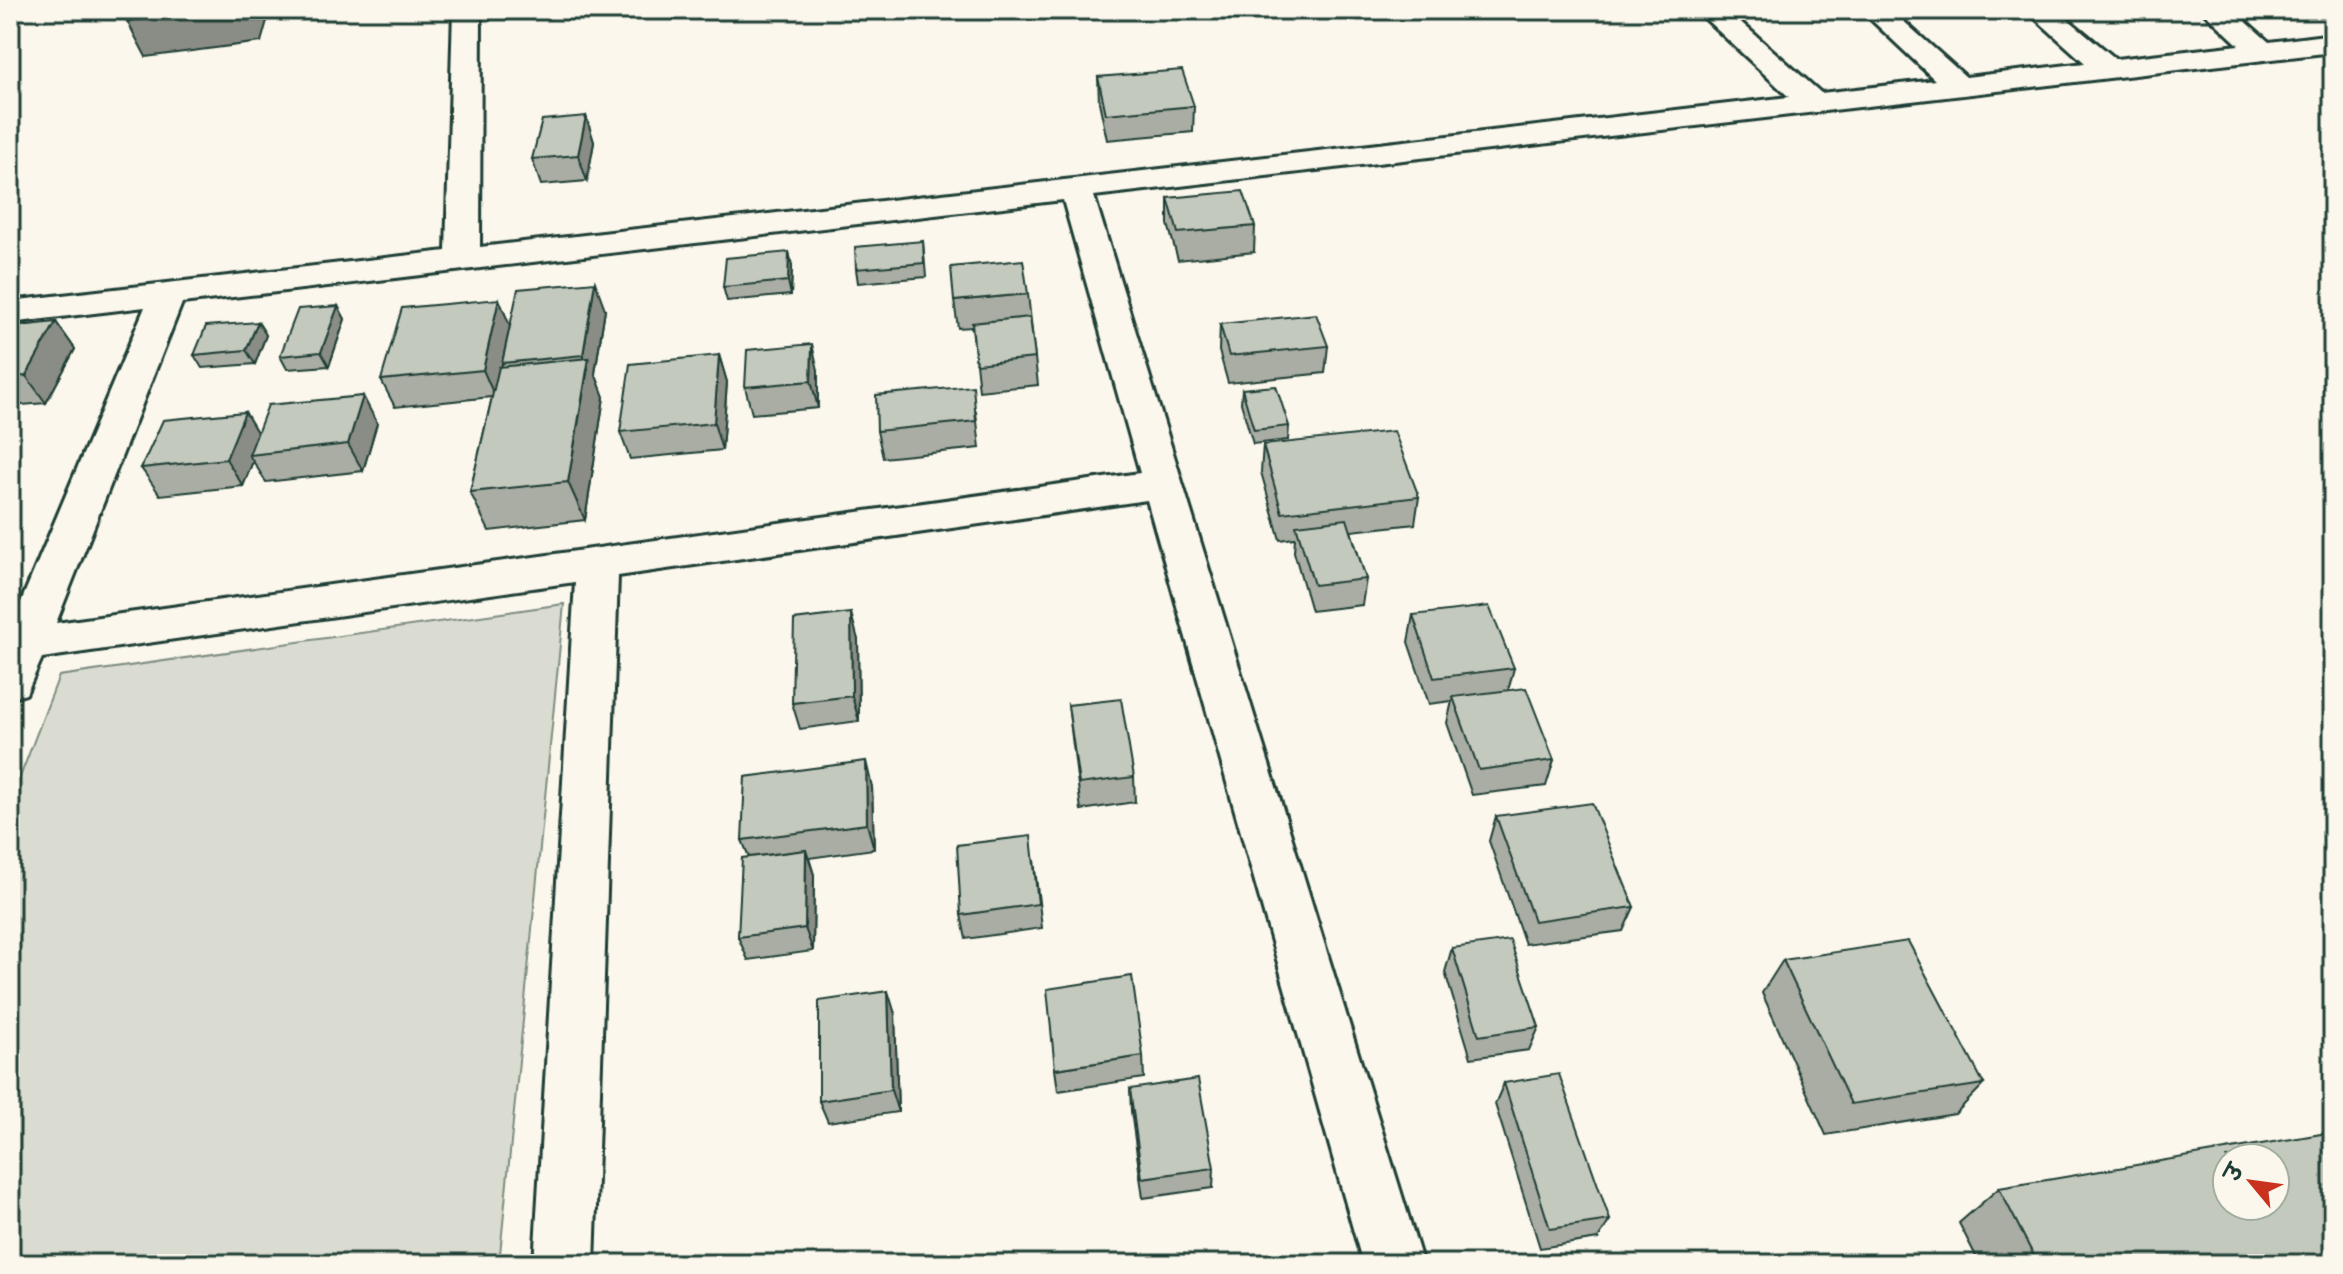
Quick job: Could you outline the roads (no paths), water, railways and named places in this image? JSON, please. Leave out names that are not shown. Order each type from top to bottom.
[{"type":"street","points":[[463,259],[467,10]]},
{"type":"street","points":[[1710,10],[1814,103]]},
{"type":"street","points":[[1875,10],[1959,86]]},
{"type":"street","points":[[2040,10],[2110,69]]},
{"type":"street","points":[[2216,10],[2262,51]]},
{"type":"street","points":[[10,312],[2333,43]]},
{"type":"street","points":[[1076,189],[1393,1264]]},
{"type":"street","points":[[18,663],[168,294]]},
{"type":"street","points":[[18,663],[597,565],[1163,484]]},
{"type":"street","points":[[564,1264],[597,565]]}]
